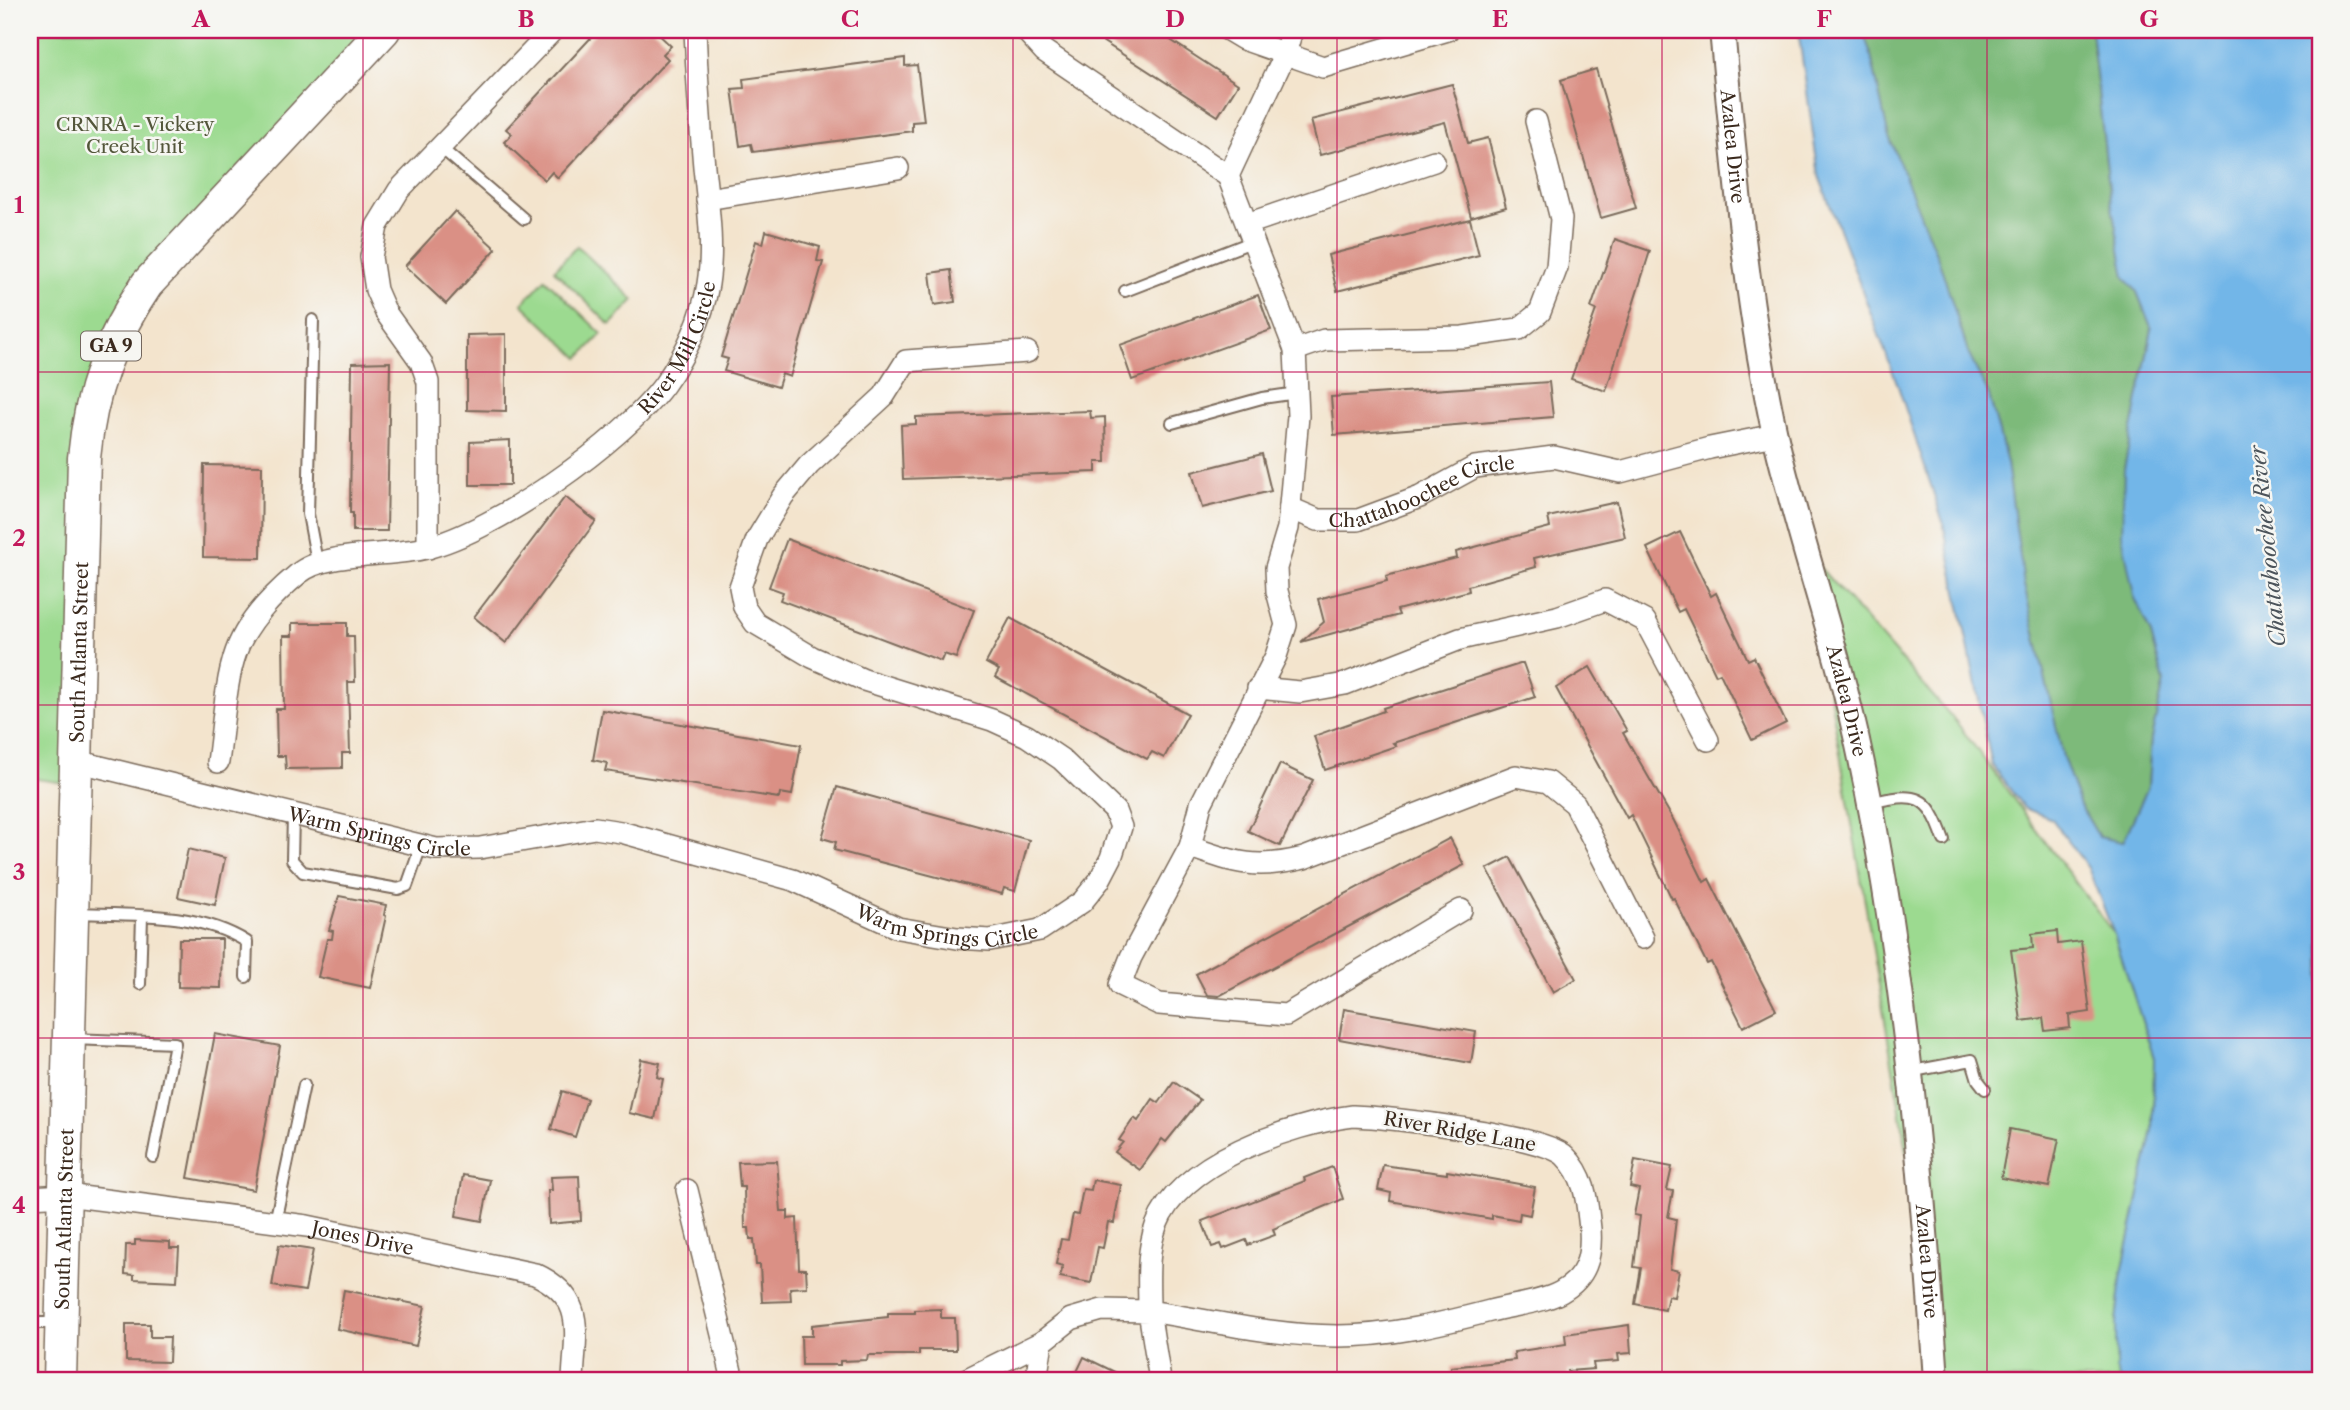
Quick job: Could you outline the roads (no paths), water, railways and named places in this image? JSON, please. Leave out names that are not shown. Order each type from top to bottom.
[{"type":"main road","name":"South Atlanta Street","points":[[60,1380],[84,458],[87,423],[96,383],[125,317],[156,274],[384,30]]},
{"type":"street","points":[[428,548],[428,382],[421,362],[387,313],[376,290],[372,257],[377,226],[387,205],[553,30]]},
{"type":"street","name":"River Mill Circle","points":[[317,562],[428,548],[471,530],[553,483],[612,436],[662,387],[684,355],[699,320],[708,284],[711,246],[695,30]]},
{"type":"street","points":[[1025,30],[1044,51],[1228,176],[1295,350],[1297,393],[1290,508],[1288,528],[1276,568],[1277,591],[1286,625],[1276,656],[1201,804],[1191,847],[1131,957],[1120,985],[1159,1004],[1286,1016],[1461,910]]},
{"type":"street","points":[[1228,30],[1323,67],[1448,30]]},
{"type":"street","points":[[1228,176],[1285,54],[1292,30]]},
{"type":"street","name":"Azalea Drive","points":[[1721,30],[1747,275],[1775,435],[1860,755],[1888,898],[1926,1226],[1936,1380]]},
{"type":"street","points":[[1295,350],[1324,340],[1463,337],[1519,330],[1540,312],[1557,267],[1561,219],[1536,121]]},
{"type":"street","points":[[1251,233],[1434,161]]},
{"type":"street","points":[[707,199],[898,168]]},
{"type":"street","name":"Warm Springs Circle","points":[[76,761],[421,846],[480,848],[595,828],[621,832],[793,880],[898,929],[990,940],[1040,930],[1072,910],[1099,881],[1111,858],[1121,827],[1115,811],[1061,759],[1027,736],[992,720],[864,680],[812,657],[755,623],[744,607],[740,587],[757,539],[783,496],[809,466],[884,396],[906,361],[1027,352]]},
{"type":"street","name":"Chattahoochee Circle","points":[[1290,508],[1318,520],[1358,520],[1420,497],[1475,467],[1554,457],[1620,472],[1710,448],[1775,435]]},
{"type":"street","points":[[218,762],[235,653],[247,630],[299,573],[317,562]]},
{"type":"street","points":[[1258,688],[1300,692],[1345,684],[1460,639],[1558,617],[1605,600],[1645,621],[1708,740]]},
{"type":"street","points":[[1191,847],[1239,863],[1271,866],[1317,853],[1516,776],[1548,782],[1575,804],[1643,938]]},
{"type":"street","name":"River Ridge Lane","points":[[965,1380],[1042,1342],[1071,1319],[1102,1310],[1149,1311],[1295,1334],[1339,1336],[1385,1334],[1442,1324],[1559,1293],[1577,1281],[1589,1263],[1591,1243],[1587,1193],[1582,1179],[1564,1155],[1542,1144],[1396,1118],[1353,1116],[1325,1119],[1298,1127],[1204,1168],[1176,1192],[1156,1226],[1148,1258],[1149,1311]]},
{"type":"street","points":[[687,1190],[731,1375]]},
{"type":"street","name":"Jones Drive","points":[[30,1197],[65,1195],[275,1222],[535,1274],[557,1284],[570,1300],[575,1324],[573,1380]]},
{"type":"street","points":[[1149,1311],[1160,1380]]},
{"type":"street","points":[[1036,1380],[1042,1342]]},
{"type":"lane","points":[[440,147],[524,219]]},
{"type":"lane","points":[[1125,291],[1251,233]]},
{"type":"lane","points":[[313,320],[309,514],[317,562]]},
{"type":"lane","points":[[1172,423],[1262,398],[1297,393]]},
{"type":"lane","points":[[1870,803],[1904,796],[1922,800],[1933,811],[1944,840]]},
{"type":"lane","points":[[293,816],[292,860],[303,872],[398,889],[407,886],[421,846]]},
{"type":"lane","points":[[72,913],[142,916],[227,929],[247,942],[246,977]]},
{"type":"lane","points":[[140,984],[142,916]]},
{"type":"lane","points":[[69,1039],[175,1043],[153,1157]]},
{"type":"lane","points":[[1908,1072],[1972,1060],[1978,1080],[1985,1089]]},
{"type":"lane","points":[[275,1222],[304,1085]]},
{"type":"lane","points":[[30,1323],[62,1322]]},
{"type":"water","name":"Chattahoochee River","points":[[1798,30],[1862,30],[1870,51],[1888,134],[1939,261],[1969,355],[1989,395],[2007,463],[2024,585],[2063,757],[2080,805],[2099,837],[2123,842],[2148,787],[2151,739],[2164,682],[2151,634],[2134,596],[2122,535],[2124,469],[2152,329],[2137,292],[2125,277],[2110,196],[2091,30],[2320,30],[2320,1380],[2120,1380],[2116,1369],[2116,1322],[2121,1277],[2153,1130],[2154,1058],[2114,934],[2088,868],[2052,819],[2024,808],[1992,765],[1943,522],[1897,383],[1819,176]]},
{"type":"park label","name":"CRNRA - Vickery Creek Unit","points":[[135,135]]}]
